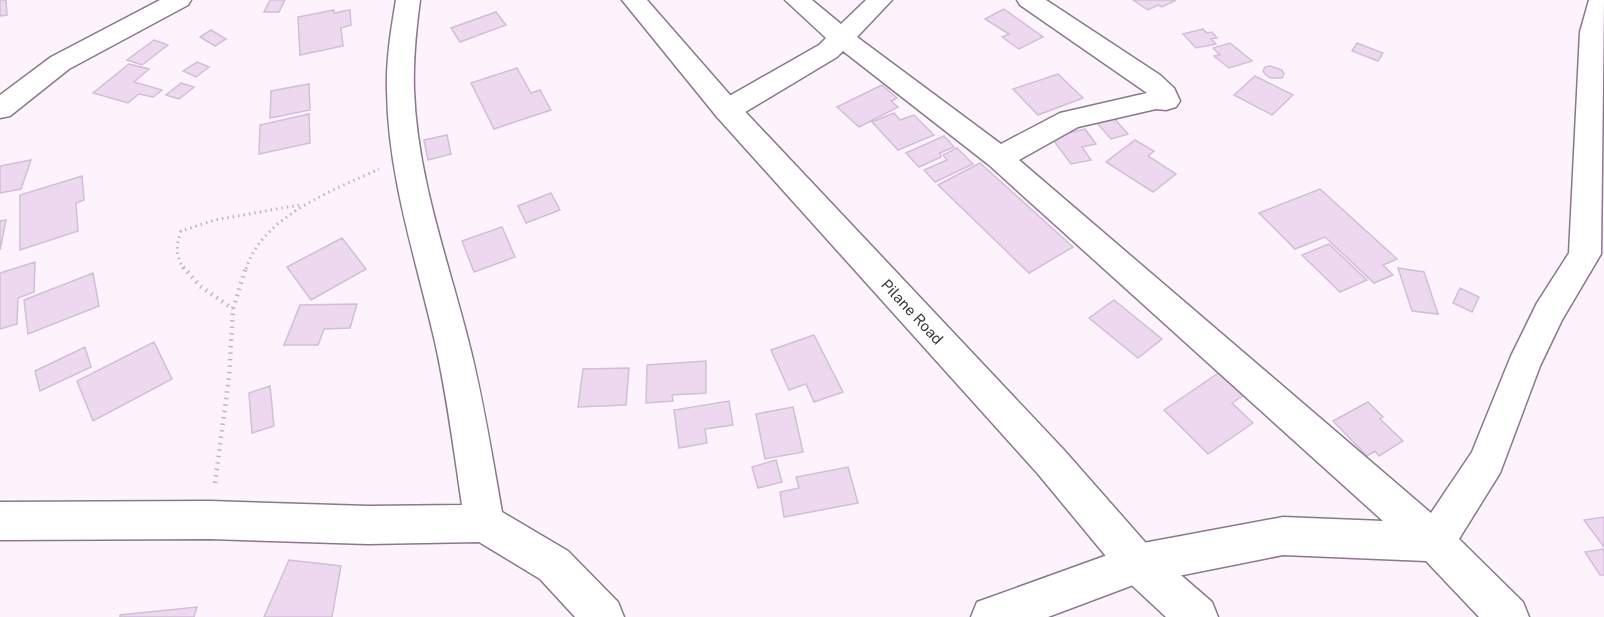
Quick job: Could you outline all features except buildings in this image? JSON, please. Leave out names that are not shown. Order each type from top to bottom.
[{"type":"street","points":[[0,109],[60,63],[179,0]]},
{"type":"street","points":[[408,0],[401,34],[400,67],[400,121],[405,156],[417,217],[438,286],[462,385],[484,523]]},
{"type":"street","name":"Pilane Road","points":[[634,0],[727,110],[1051,462],[1138,564],[1197,617]]},
{"type":"street","points":[[797,0],[842,38],[999,158],[1435,542],[1508,617]]},
{"type":"street","points":[[727,110],[828,51],[880,0]]},
{"type":"street","points":[[999,158],[1070,120],[1156,100],[1166,101],[1164,94],[1151,81],[1029,0]]},
{"type":"street","points":[[1435,542],[1487,461],[1523,366],[1549,313],[1585,254],[1593,32],[1597,6]]},
{"type":"street","points":[[0,521],[210,520],[368,525],[484,523],[554,565],[603,617]]},
{"type":"street","points":[[992,617],[1138,564],[1282,536],[1435,542]]},
{"type":"path","points":[[210,520],[229,377],[233,309],[247,264],[264,238],[302,205],[405,156]]},
{"type":"path","points":[[233,309],[188,275],[174,255],[176,240],[181,231],[216,220],[302,205]]}]
